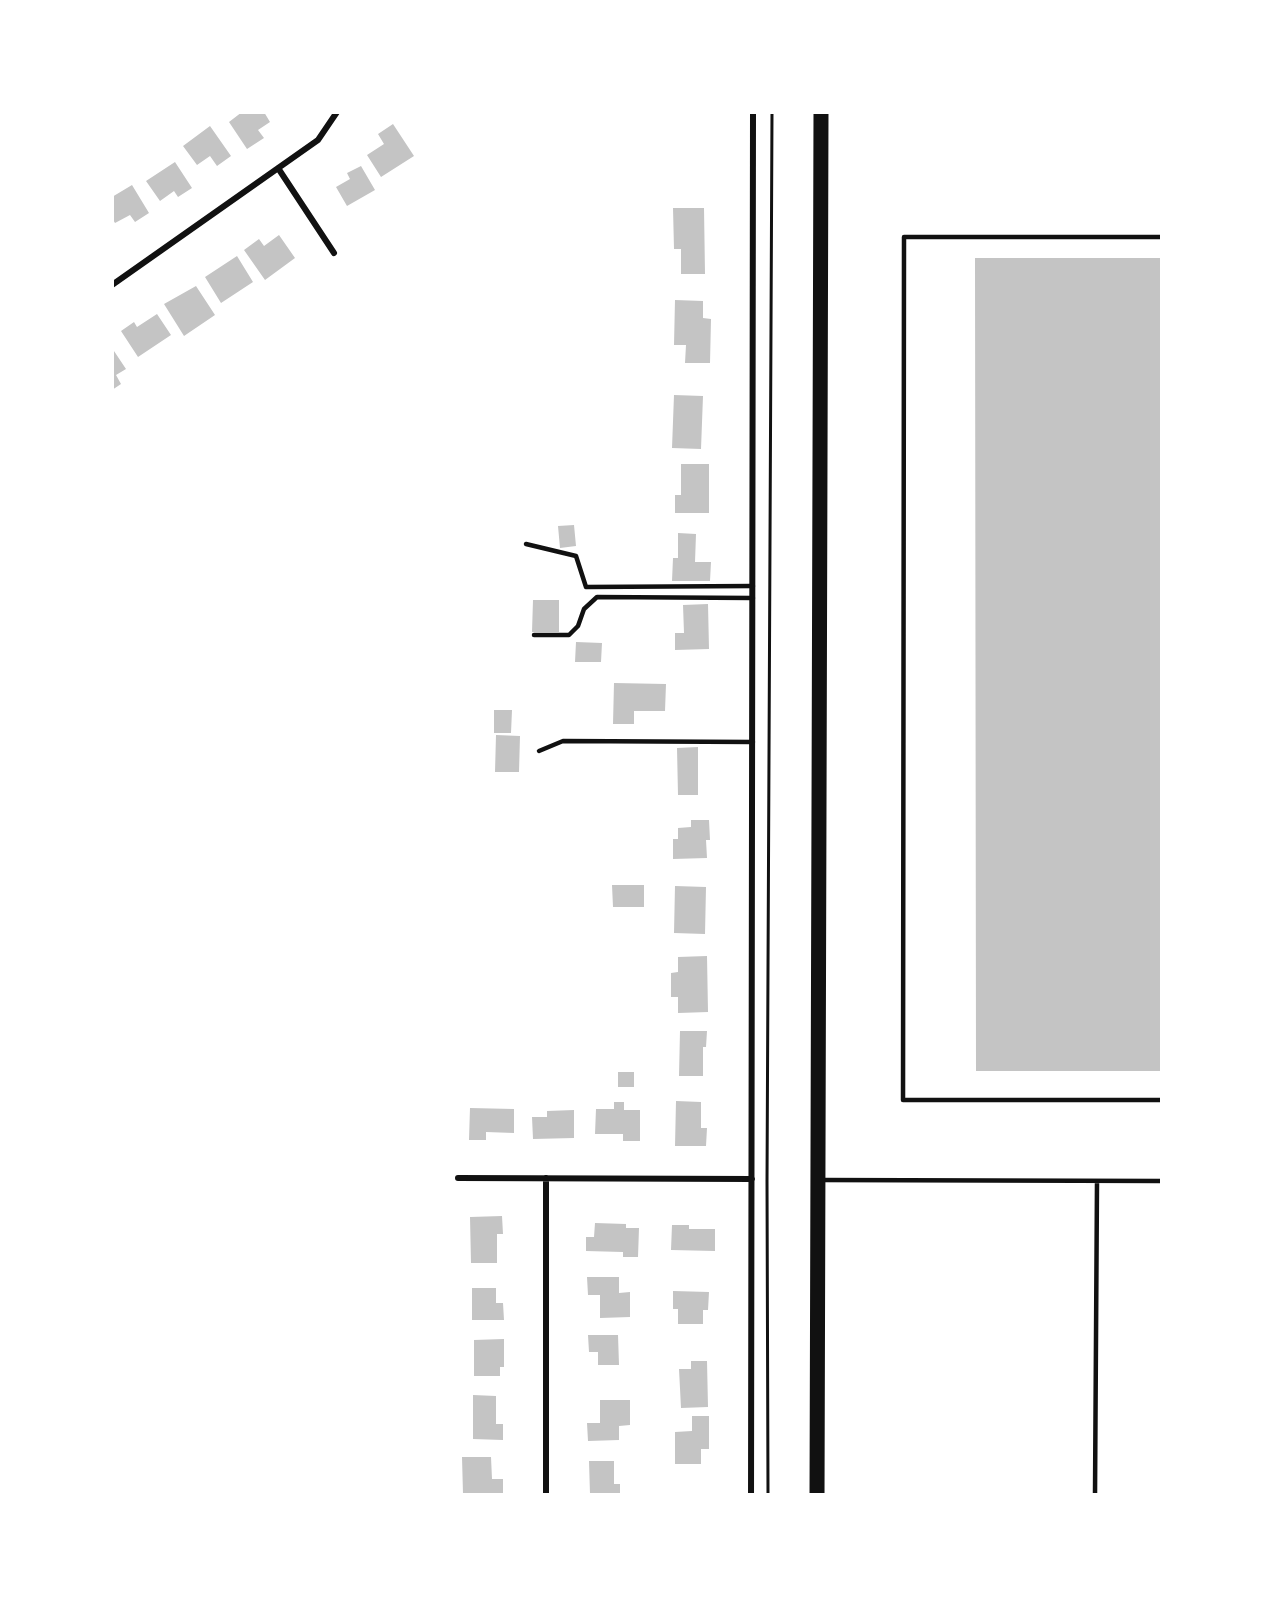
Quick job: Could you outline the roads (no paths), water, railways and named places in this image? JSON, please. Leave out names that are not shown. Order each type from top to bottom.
[{"type":"main road","points":[[817,1494],[821,112]]},
{"type":"street","points":[[112,285],[318,140],[337,112]]},
{"type":"street","points":[[751,1494],[753,112]]},
{"type":"street","points":[[278,168],[334,253]]},
{"type":"street","points":[[458,1178],[752,1179]]},
{"type":"street","points":[[546,1179],[546,1494]]},
{"type":"lane","points":[[1161,237],[904,237],[903,1100],[1161,1100]]},
{"type":"lane","points":[[526,544],[576,556],[586,587],[753,585]]},
{"type":"lane","points":[[534,635],[569,635],[578,626],[584,609],[597,597],[753,598]]},
{"type":"lane","points":[[539,751],[563,741],[753,742]]},
{"type":"lane","points":[[818,1180],[1161,1181]]},
{"type":"lane","points":[[1095,1494],[1097,1181]]}]
